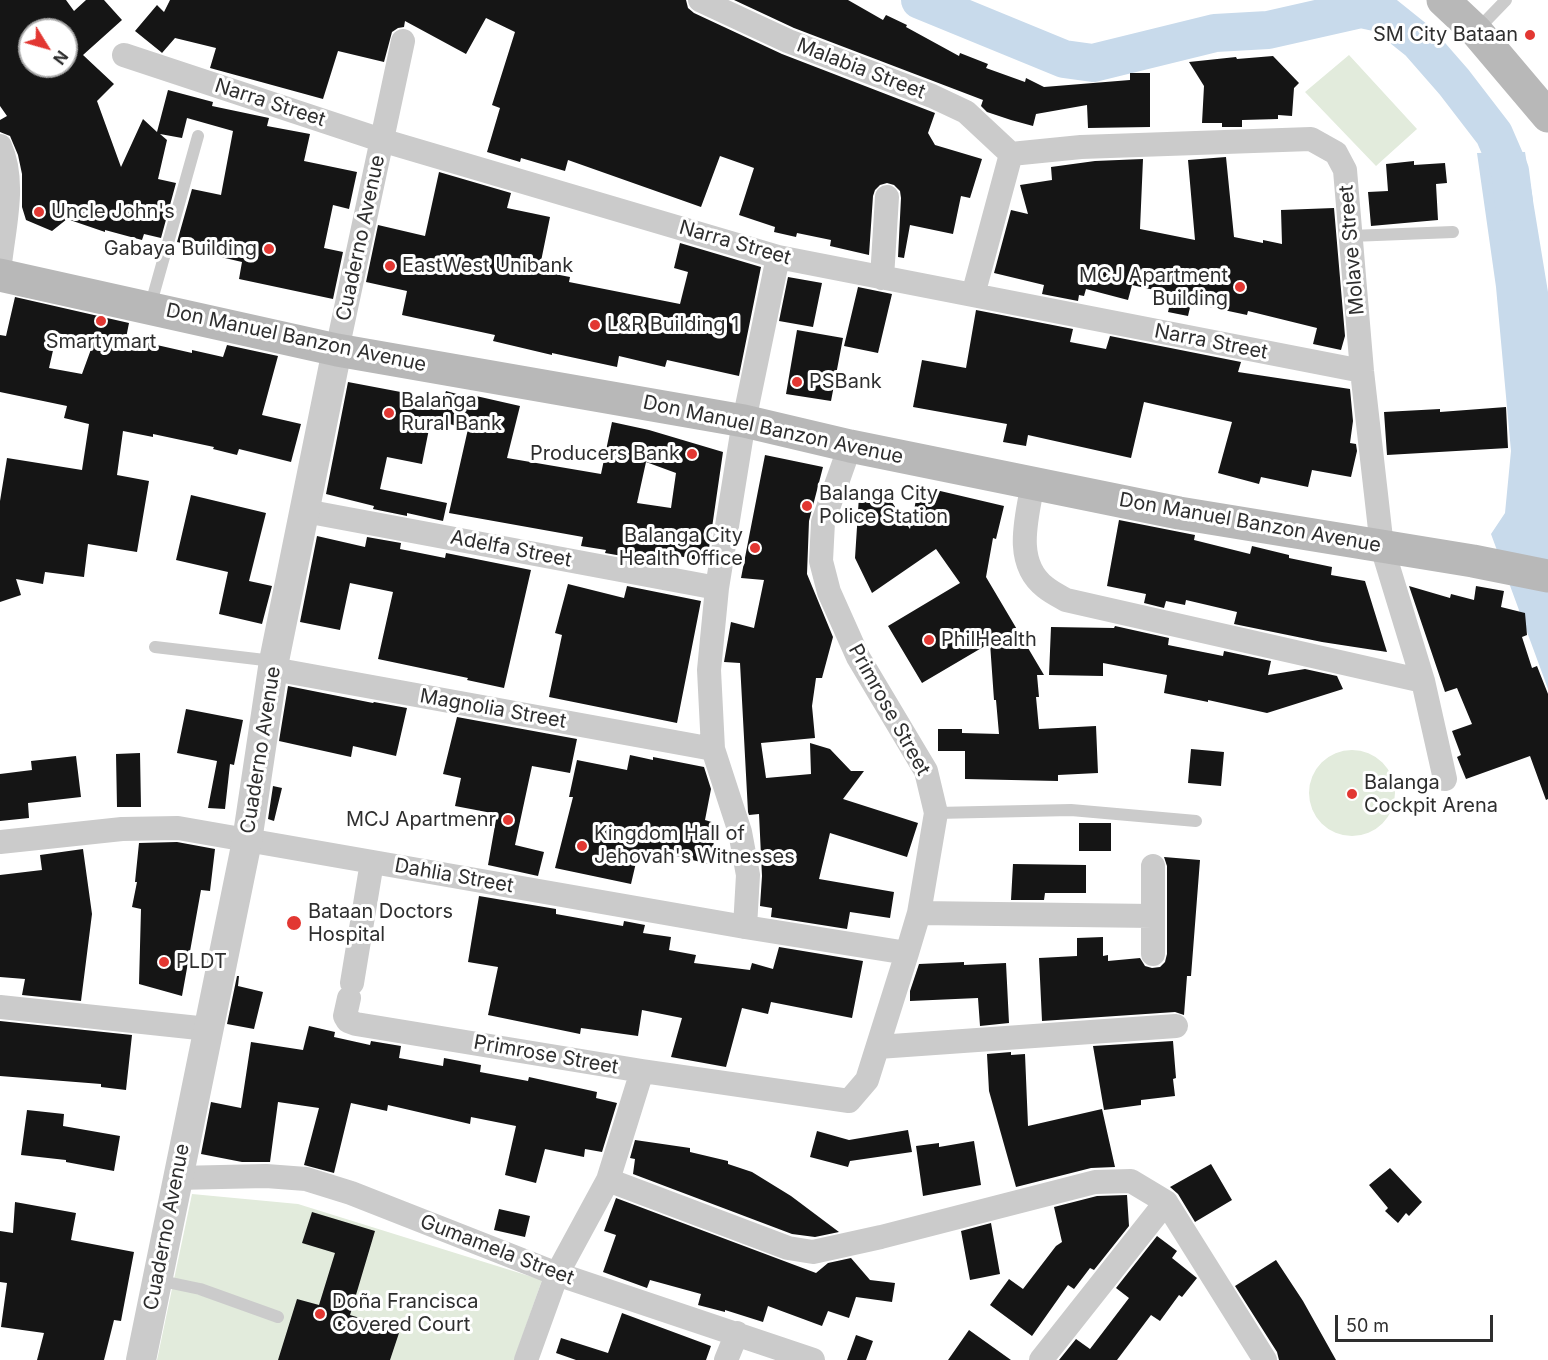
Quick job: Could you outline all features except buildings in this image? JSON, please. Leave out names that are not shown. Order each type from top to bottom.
[{"type":"main road","points":[[1443,0],[1476,31],[1548,116]]},
{"type":"main road","name":"Don Manuel Banzon Avenue","points":[[0,274],[337,350],[744,421],[850,446],[1179,513],[1473,561],[1548,576]]},
{"type":"street","name":"Malabia Street","points":[[700,0],[788,41],[932,96],[966,112],[1011,154]]},
{"type":"street","name":"Cuaderno Avenue","points":[[141,1360],[176,1178],[247,841],[274,665],[337,350],[403,41]]},
{"type":"street","name":"Narra Street","points":[[124,54],[381,140],[778,257],[1362,371]]},
{"type":"street","name":"Molave Street","points":[[1011,154],[1081,147],[1311,139],[1336,153],[1345,170],[1362,371],[1382,547],[1424,681],[1445,779]]},
{"type":"street","points":[[0,146],[6,160],[8,193],[0,264]]},
{"type":"street","points":[[973,295],[1011,154]]},
{"type":"street","points":[[882,278],[887,197]]},
{"type":"street","points":[[745,927],[748,875],[740,832],[713,749],[709,670],[717,588],[744,421],[778,257]]},
{"type":"street","name":"Primrose Street","points":[[372,862],[345,1016],[348,1021],[642,1071],[849,1101],[867,1080],[907,953],[919,912],[936,813],[926,771],[858,657],[829,592],[821,561],[823,522],[850,446]]},
{"type":"street","points":[[1033,483],[1023,543],[1029,566],[1044,586],[1066,600],[1424,681]]},
{"type":"street","name":"Adelfa Street","points":[[305,511],[717,588]]},
{"type":"street","name":"Magnolia Street","points":[[274,665],[713,749]]},
{"type":"street","name":"Dahlia Street","points":[[0,842],[122,829],[178,828],[907,953]]},
{"type":"street","points":[[1153,866],[1153,954]]},
{"type":"street","points":[[919,912],[1152,916]]},
{"type":"street","points":[[0,1007],[208,1029]]},
{"type":"street","points":[[878,1047],[1176,1026]]},
{"type":"street","points":[[526,1360],[558,1274],[608,1180],[642,1071]]},
{"type":"street","name":"Gumamela Street","points":[[176,1178],[266,1176],[306,1179],[351,1193],[558,1274],[813,1360]]},
{"type":"street","points":[[608,1180],[788,1248],[813,1252],[1095,1182],[1131,1181],[1166,1202],[1265,1360]]},
{"type":"street","points":[[1041,1360],[1166,1202]]},
{"type":"street","points":[[726,1360],[737,1333]]},
{"type":"lane","points":[[1476,31],[1506,0]]},
{"type":"lane","points":[[150,308],[198,136]]},
{"type":"lane","points":[[1351,236],[1453,232]]},
{"type":"lane","points":[[155,647],[274,665]]},
{"type":"lane","points":[[936,813],[1071,810],[1196,821]]},
{"type":"lane","points":[[156,1279],[200,1289],[278,1317]]},
{"type":"green space","points":[[1349,55],[1417,129],[1376,166],[1305,92]]},
{"type":"green space","name":"Balanga Cockpit Arena","points":[[1352,750],[1368,754],[1382,763],[1391,777],[1395,793],[1391,809],[1382,823],[1368,832],[1352,836],[1336,832],[1322,823],[1313,809],[1309,793],[1313,777],[1322,763],[1336,754]]},
{"type":"green space","points":[[192,1194],[298,1204],[542,1280],[514,1360],[157,1360]]},
{"type":"water","points":[[1525,152],[1548,292],[1548,689],[1491,534],[1505,513],[1511,451],[1496,287],[1477,153]]},
{"type":"waterway","points":[[920,0],[1064,59],[1093,63],[1215,33],[1268,30],[1361,9],[1384,14],[1419,42],[1454,82],[1494,134],[1510,171],[1514,202]]},
{"type":"place","name":"SM City Bataan","points":[[1530,35]]},
{"type":"place","name":"Uncle John's","points":[[39,212]]},
{"type":"place","name":"Gabaya Building","points":[[269,249]]},
{"type":"place","name":"EastWest Unibank","points":[[390,266]]},
{"type":"place","name":"MCJ Apartment Building","points":[[1240,287]]},
{"type":"place","name":"Smartymart","points":[[101,321]]},
{"type":"place","name":"L&R Building 1","points":[[595,325]]},
{"type":"place","name":"PSBank","points":[[797,382]]},
{"type":"place","name":"Balanga Rural Bank","points":[[389,413]]},
{"type":"place","name":"Producers Bank","points":[[692,454]]},
{"type":"place","name":"Balanga City Police Station","points":[[807,506]]},
{"type":"place","name":"Balanga City Health Office","points":[[755,548]]},
{"type":"place","name":"PhilHealth","points":[[929,640]]},
{"type":"place","name":"Balanga Cockpit Arena","points":[[1352,794]]},
{"type":"place","name":"MCJ Apartmenr","points":[[508,820]]},
{"type":"place","name":"Kingdom Hall of Jehovah's Witnesses","points":[[582,846]]},
{"type":"place","name":"Bataan Doctors Hospital","points":[[294,923]]},
{"type":"place","name":"PLDT","points":[[164,962]]},
{"type":"place","name":"Doña Francisca Covered Court","points":[[320,1314]]}]
